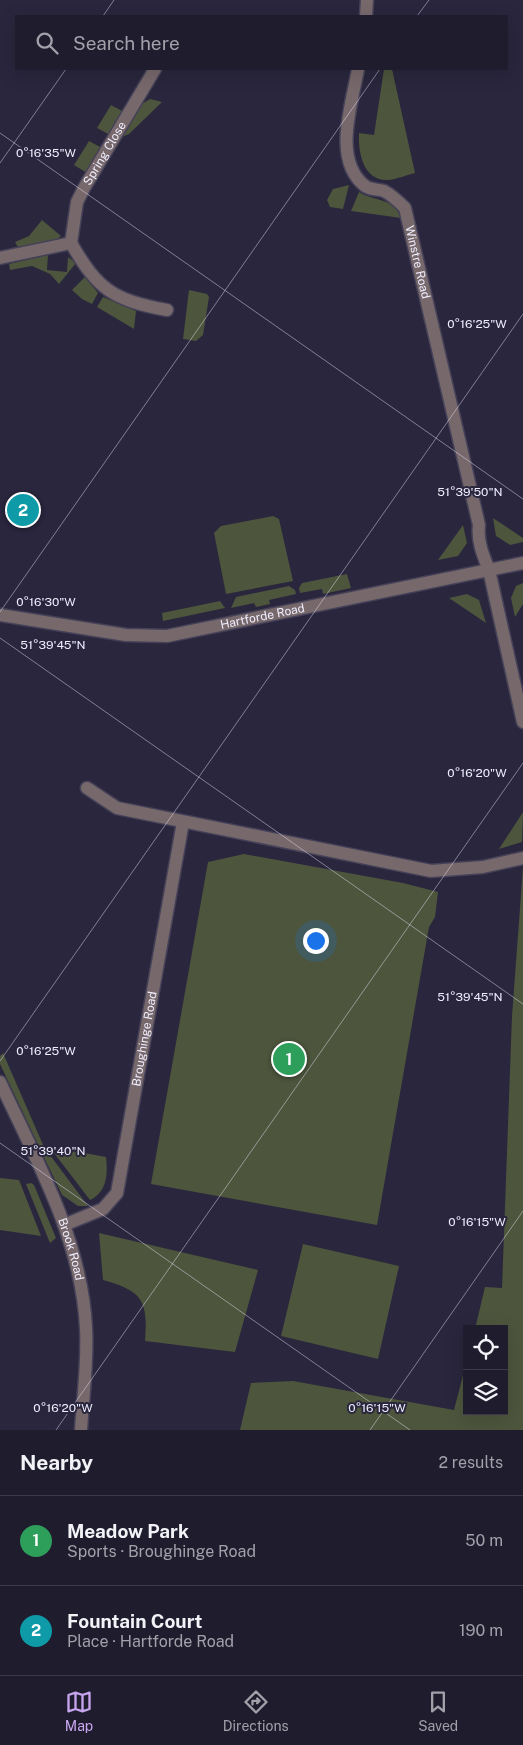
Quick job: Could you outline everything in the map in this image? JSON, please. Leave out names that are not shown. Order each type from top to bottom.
[{"type":"street","points":[[366,15],[367,0]]},
{"type":"street","name":"Spring Close","points":[[71,243],[77,202],[154,70]]},
{"type":"street","name":"Winstre Road","points":[[358,70],[346,146],[348,162],[356,176],[367,187],[384,191],[395,198],[404,208],[477,515],[482,554],[489,570],[523,722]]},
{"type":"street","points":[[0,258],[71,243],[85,267],[102,287],[132,303],[167,310]]},
{"type":"street","name":"Hartforde Road","points":[[0,615],[126,635],[166,636],[523,563]]},
{"type":"street","points":[[86,788],[117,808],[431,871],[475,868],[523,858]]},
{"type":"street","name":"Broughinge Road","points":[[64,1225],[103,1209],[117,1193],[183,822]]},
{"type":"street","name":"Brook Road","points":[[0,1082],[64,1225],[81,1285],[86,1327],[86,1369],[81,1430]]},
{"type":"green space","points":[[384,70],[392,70],[415,173],[389,180],[373,176],[368,171],[361,157],[359,133],[374,135]]},
{"type":"green space","points":[[150,99],[162,102],[129,134],[122,137],[142,104]]},
{"type":"green space","points":[[111,105],[124,112],[110,135],[97,128]]},
{"type":"green space","points":[[89,141],[102,148],[87,173],[74,165]]},
{"type":"green space","points":[[349,185],[343,209],[330,207],[327,200],[333,189]]},
{"type":"green space","points":[[359,192],[394,206],[401,218],[351,211]]},
{"type":"green space","points":[[42,220],[61,236],[57,239],[19,249],[15,242],[29,236]]},
{"type":"green space","points":[[48,255],[47,270],[67,272],[68,257],[76,263],[59,284],[50,274],[32,266],[10,270],[9,264]]},
{"type":"green space","points":[[85,277],[98,293],[92,304],[82,299],[72,290]]},
{"type":"green space","points":[[189,290],[207,294],[209,297],[203,335],[196,341],[183,339]]},
{"type":"green space","points":[[103,297],[136,311],[134,329],[97,307]]},
{"type":"green space","points":[[273,516],[279,519],[293,581],[226,594],[214,533],[221,526]]},
{"type":"green space","points":[[493,518],[523,538],[523,542],[510,545],[496,536]]},
{"type":"green space","points":[[463,525],[467,543],[458,556],[438,560]]},
{"type":"green space","points":[[347,574],[351,588],[323,594],[322,589],[300,593],[299,588],[302,583]]},
{"type":"green space","points":[[523,583],[523,604],[515,617],[511,598],[516,586]]},
{"type":"green space","points":[[289,586],[295,590],[296,594],[269,600],[270,604],[256,607],[254,603],[231,608],[236,597]]},
{"type":"green space","points":[[467,594],[479,600],[486,623],[449,598]]},
{"type":"green space","points":[[220,601],[225,608],[163,621],[162,613]]},
{"type":"green space","points":[[523,812],[522,842],[499,849]]},
{"type":"green space","points":[[244,854],[403,883],[438,892],[435,917],[429,927],[377,1225],[151,1184],[208,862]]},
{"type":"green space","points":[[523,867],[523,1430],[240,1430],[251,1383],[293,1381],[454,1410],[463,1375],[463,1415],[508,1415],[508,1325],[476,1325],[485,1287],[502,1288],[512,1016]]},
{"type":"green space","points":[[3,1053],[44,1147],[88,1206],[78,1206],[62,1195],[0,1064],[0,1056]]},
{"type":"green space","points":[[52,1147],[106,1157],[107,1170],[105,1182],[96,1197],[90,1200],[51,1149]]},
{"type":"green space","points":[[0,1178],[19,1180],[41,1236],[0,1230]]},
{"type":"green space","points":[[31,1183],[34,1185],[56,1238],[50,1243],[26,1184]]},
{"type":"green space","points":[[99,1233],[258,1270],[235,1352],[145,1341],[144,1307],[140,1300],[127,1289],[103,1280]]},
{"type":"green space","points":[[303,1244],[399,1266],[378,1359],[281,1336]]},
{"type":"place","name":"Fountain Court","points":[[23,510]]},
{"type":"place","name":"Meadow Park","points":[[289,1059]]}]
